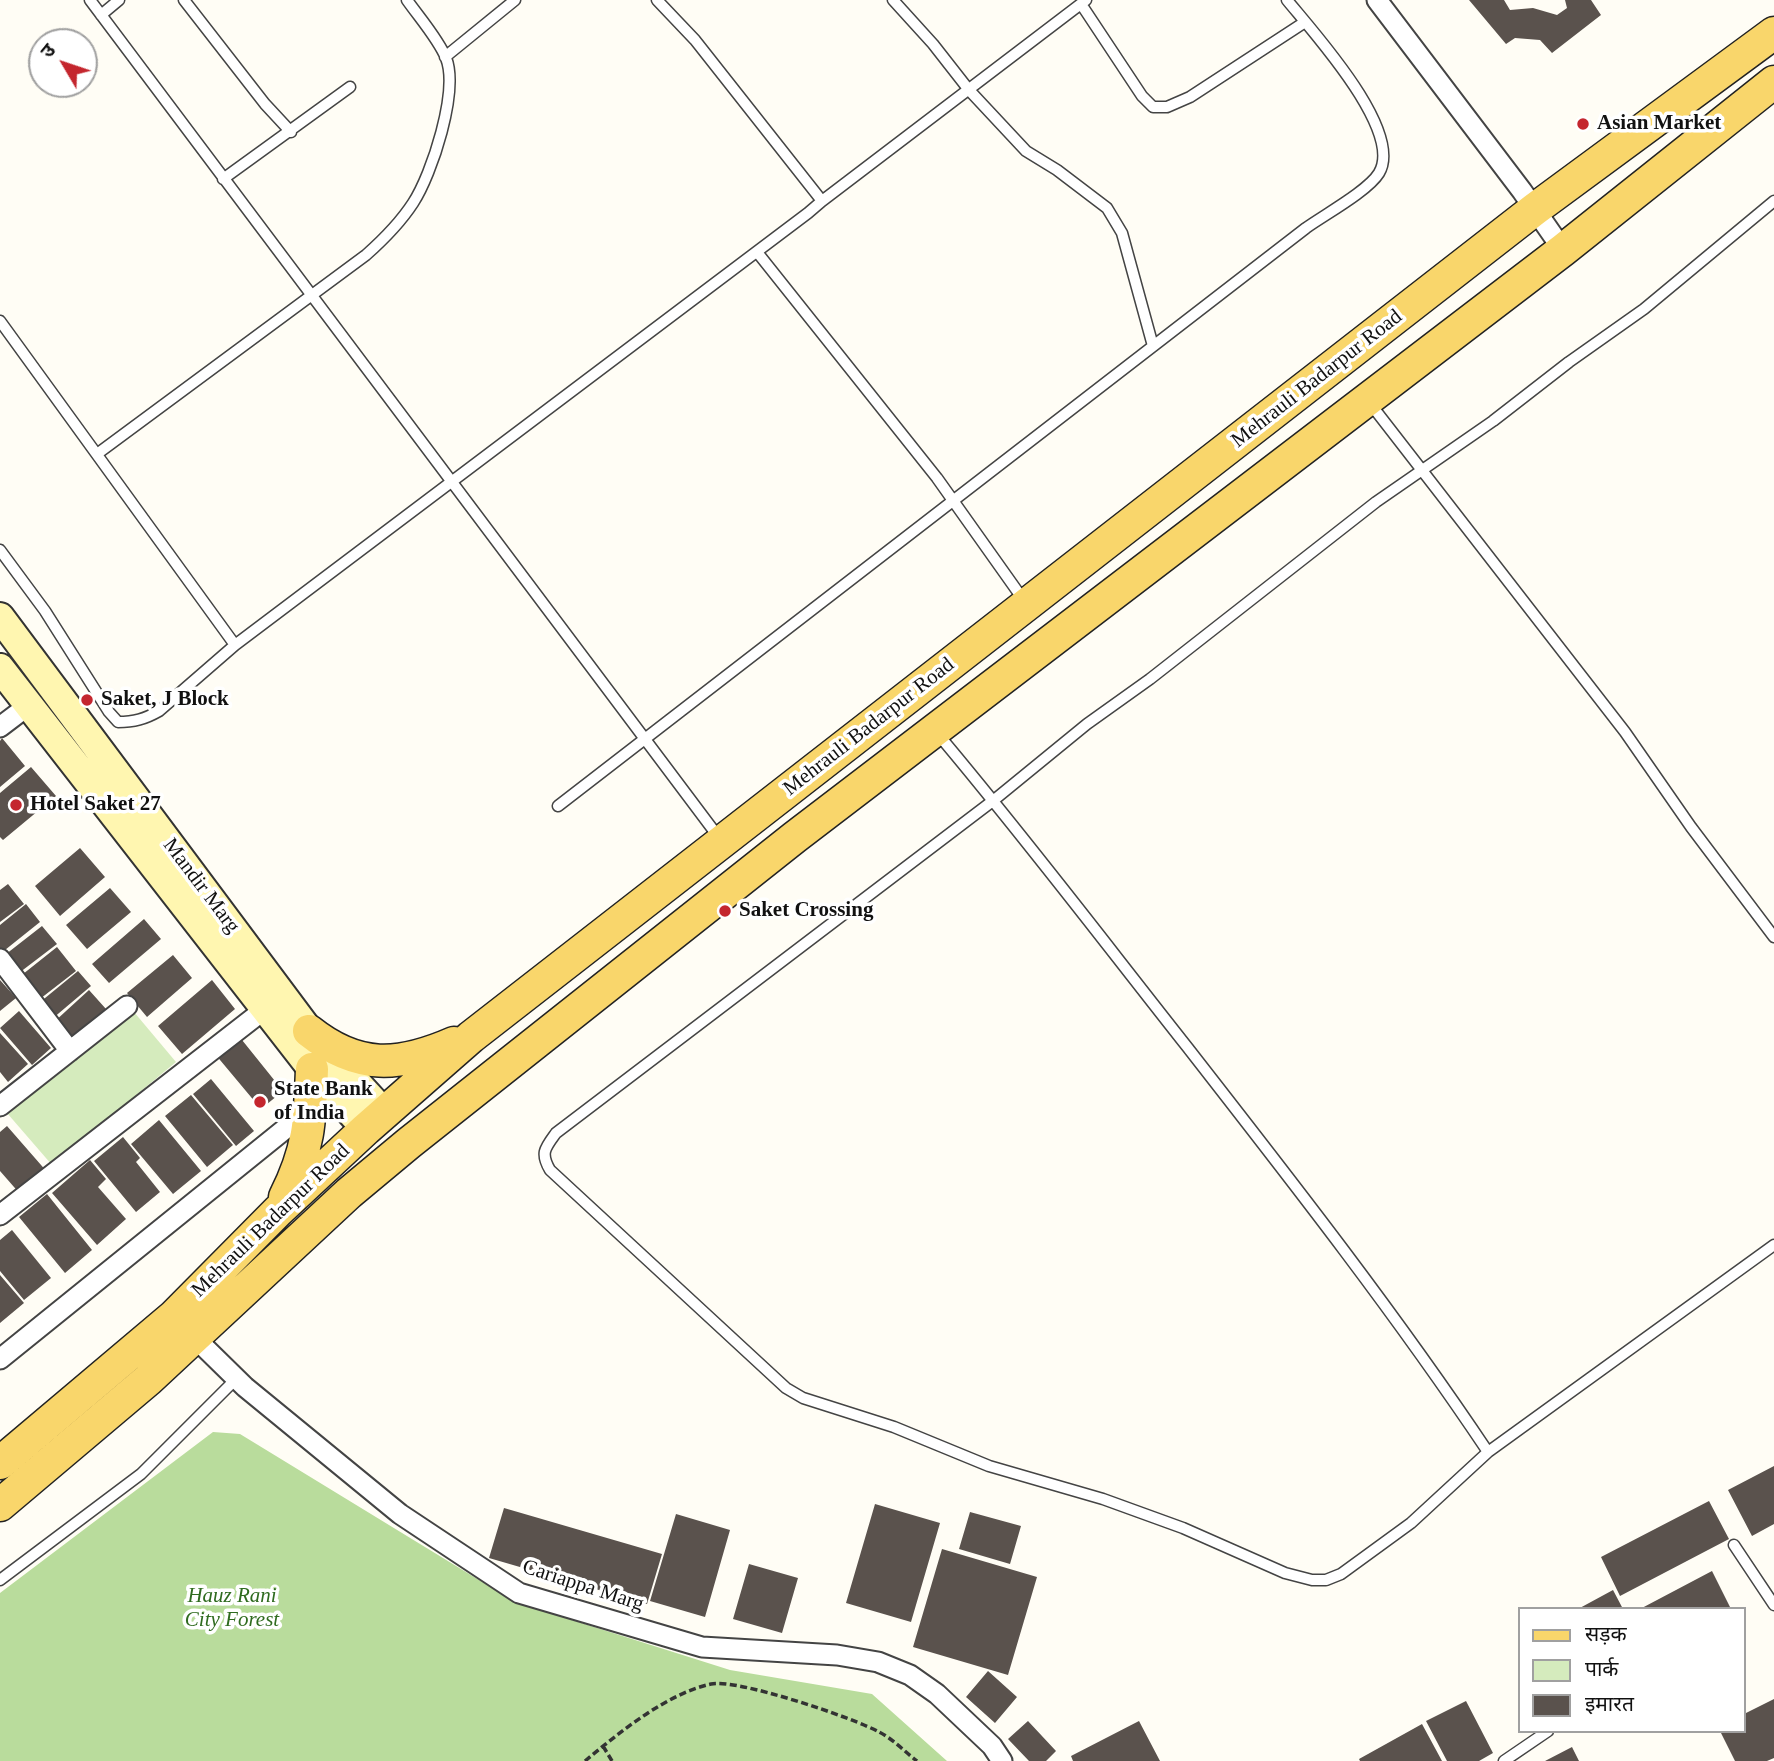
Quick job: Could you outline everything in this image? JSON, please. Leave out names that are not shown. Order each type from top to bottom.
[{"type":"main road","name":"Mehrauli Badarpur Road","points":[[0,1463],[174,1316],[278,1211],[471,1037],[1535,209],[1774,33]]},
{"type":"main road","name":"Mehrauli Badarpur Road","points":[[0,1505],[195,1338],[349,1193],[409,1143],[795,837],[1563,250],[1774,82]]},
{"type":"main road","name":"Mandir Marg","points":[[0,617],[376,1121]]},
{"type":"main road","name":"Mandir Marg","points":[[0,668],[312,1069],[376,1121]]},
{"type":"main road","points":[[769,805],[795,837]]},
{"type":"main road","points":[[309,1031],[339,1052],[386,1062],[422,1057],[471,1037]]},
{"type":"main road","points":[[278,1211],[306,1148],[312,1069]]},
{"type":"street","points":[[1377,0],[1563,250]]},
{"type":"street","points":[[0,727],[29,705]]},
{"type":"street","points":[[0,959],[69,1051]]},
{"type":"street","points":[[0,1107],[127,1006]]},
{"type":"street","points":[[0,1215],[265,1009]]},
{"type":"street","points":[[0,1359],[311,1108]]},
{"type":"street","name":"Cariappa Marg","points":[[195,1338],[236,1379],[400,1514],[519,1593],[702,1647],[837,1655],[878,1662],[910,1675],[937,1694],[992,1746],[1002,1761]]},
{"type":"lane","points":[[90,0],[310,296],[646,738],[721,842]]},
{"type":"lane","points":[[101,15],[119,0]]},
{"type":"lane","points":[[184,0],[265,104],[291,132]]},
{"type":"lane","points":[[97,454],[391,233],[414,201],[428,171],[448,101],[450,76],[446,57],[407,0]]},
{"type":"lane","points":[[446,57],[515,0]]},
{"type":"lane","points":[[657,0],[695,40],[822,201]]},
{"type":"lane","points":[[893,0],[933,44],[969,90],[1026,151],[1087,191],[1107,208],[1122,233],[1153,346]]},
{"type":"lane","points":[[558,806],[1378,174],[1385,155],[1375,119],[1339,64],[1287,0]]},
{"type":"lane","points":[[0,550],[45,611],[109,712],[118,722],[136,722],[159,711],[235,645],[757,252],[1083,2],[1142,96],[1153,107],[1167,107],[1190,97],[1305,22]]},
{"type":"lane","points":[[223,179],[350,87]]},
{"type":"lane","points":[[1774,201],[1643,309],[1278,577],[994,800],[556,1133],[546,1147],[544,1159],[550,1170],[786,1388],[803,1398],[894,1427],[989,1466],[1153,1517],[1301,1578],[1326,1580],[1341,1574],[1411,1522],[1488,1452],[1774,1245]]},
{"type":"lane","points":[[757,252],[953,500],[1027,604]]},
{"type":"lane","points":[[0,321],[235,645]]},
{"type":"lane","points":[[1367,399],[1618,723],[1691,827],[1774,937]]},
{"type":"lane","points":[[934,730],[994,800],[1293,1183],[1416,1347],[1488,1452]]},
{"type":"lane","points":[[0,1580],[141,1474],[236,1379]]},
{"type":"lane","points":[[1734,1545],[1774,1605]]},
{"type":"lane","points":[[1504,1761],[1545,1733]]},
{"type":"path","points":[[585,1761],[675,1696],[714,1683],[741,1685],[846,1718],[880,1733],[917,1761]]},
{"type":"path","points":[[603,1746],[612,1761]]},
{"type":"green space","points":[[134,1012],[176,1062],[52,1165],[7,1113]]},
{"type":"green space","name":"Hauz Rani City Forest","points":[[213,1432],[240,1434],[515,1602],[730,1670],[872,1694],[947,1761],[0,1761],[0,1593]]},
{"type":"building","points":[[1469,0],[1504,0],[1510,10],[1533,8],[1557,15],[1567,8],[1565,0],[1591,0],[1601,15],[1552,53],[1540,40],[1515,38],[1506,44]]},
{"type":"building","points":[[2,738],[25,766],[0,787],[0,741]]},
{"type":"building","points":[[31,767],[56,796],[3,840],[0,837],[0,793]]},
{"type":"building","points":[[80,848],[105,877],[60,916],[35,886]]},
{"type":"building","points":[[8,884],[24,904],[0,922],[0,890]]},
{"type":"building","points":[[110,888],[131,912],[87,949],[66,925]]},
{"type":"building","points":[[26,904],[40,922],[0,954],[0,925]]},
{"type":"building","points":[[144,919],[161,939],[109,983],[92,964]]},
{"type":"building","points":[[42,926],[57,944],[15,976],[1,958]]},
{"type":"building","points":[[57,947],[76,971],[36,1002],[18,978]]},
{"type":"building","points":[[173,955],[192,978],[147,1017],[127,993]]},
{"type":"building","points":[[78,971],[91,986],[52,1019],[39,1003]]},
{"type":"building","points":[[0,980],[16,998],[0,1011]]},
{"type":"building","points":[[212,980],[235,1009],[182,1054],[158,1026]]},
{"type":"building","points":[[89,990],[106,1009],[70,1040],[54,1022]]},
{"type":"building","points":[[19,1011],[51,1048],[32,1065],[0,1028]]},
{"type":"building","points":[[0,1033],[28,1064],[8,1082],[0,1072]]},
{"type":"building","points":[[238,1035],[283,1091],[261,1109],[215,1054]]},
{"type":"building","points":[[211,1079],[254,1131],[236,1146],[193,1094]]},
{"type":"building","points":[[191,1095],[233,1145],[207,1167],[165,1116]]},
{"type":"building","points":[[159,1120],[201,1171],[173,1194],[131,1144]]},
{"type":"building","points":[[7,1126],[48,1173],[21,1195],[0,1171],[0,1132]]},
{"type":"building","points":[[123,1137],[140,1158],[136,1162],[160,1192],[136,1212],[94,1161]]},
{"type":"building","points":[[90,1160],[106,1179],[98,1187],[126,1219],[97,1245],[52,1193]]},
{"type":"building","points":[[47,1194],[92,1250],[65,1273],[19,1217]]},
{"type":"building","points":[[12,1230],[51,1278],[24,1300],[0,1271],[0,1240]]},
{"type":"building","points":[[0,1275],[24,1303],[0,1323]]},
{"type":"building","points":[[1774,1466],[1774,1524],[1752,1536],[1728,1490]]},
{"type":"building","points":[[1709,1501],[1729,1539],[1620,1596],[1601,1557]]},
{"type":"building","points":[[875,1504],[940,1523],[911,1622],[846,1603]]},
{"type":"building","points":[[504,1508],[662,1554],[647,1604],[489,1558]]},
{"type":"building","points":[[970,1512],[1021,1526],[1010,1564],[959,1549]]},
{"type":"building","points":[[676,1514],[730,1530],[705,1617],[650,1601]]},
{"type":"building","points":[[942,1549],[1037,1577],[1008,1675],[913,1647]]},
{"type":"building","points":[[749,1564],[798,1578],[782,1633],[733,1619]]},
{"type":"building","points":[[1712,1571],[1730,1607],[1644,1607]]},
{"type":"building","points":[[1613,1590],[1622,1607],[1582,1607]]},
{"type":"building","points":[[988,1671],[1017,1697],[995,1723],[966,1697]]},
{"type":"building","points":[[1774,1699],[1774,1758],[1767,1761],[1735,1761],[1721,1733],[1746,1733],[1746,1713]]},
{"type":"building","points":[[1466,1701],[1493,1753],[1479,1761],[1447,1761],[1426,1721]]},
{"type":"building","points":[[1028,1721],[1056,1751],[1046,1761],[1029,1761],[1008,1739]]},
{"type":"building","points":[[1139,1721],[1160,1761],[1073,1761],[1071,1756]]},
{"type":"building","points":[[1422,1724],[1442,1761],[1360,1761],[1359,1759]]},
{"type":"building","points":[[1572,1747],[1579,1761],[1545,1761]]},
{"type":"place","name":"Asian Market","points":[[1583,124]]},
{"type":"place","name":"Saket, J Block","points":[[87,700]]},
{"type":"place","name":"Hotel Saket 27","points":[[16,805]]},
{"type":"place","name":"Saket Crossing","points":[[725,911]]},
{"type":"place","name":"State Bank of India","points":[[260,1102]]}]
